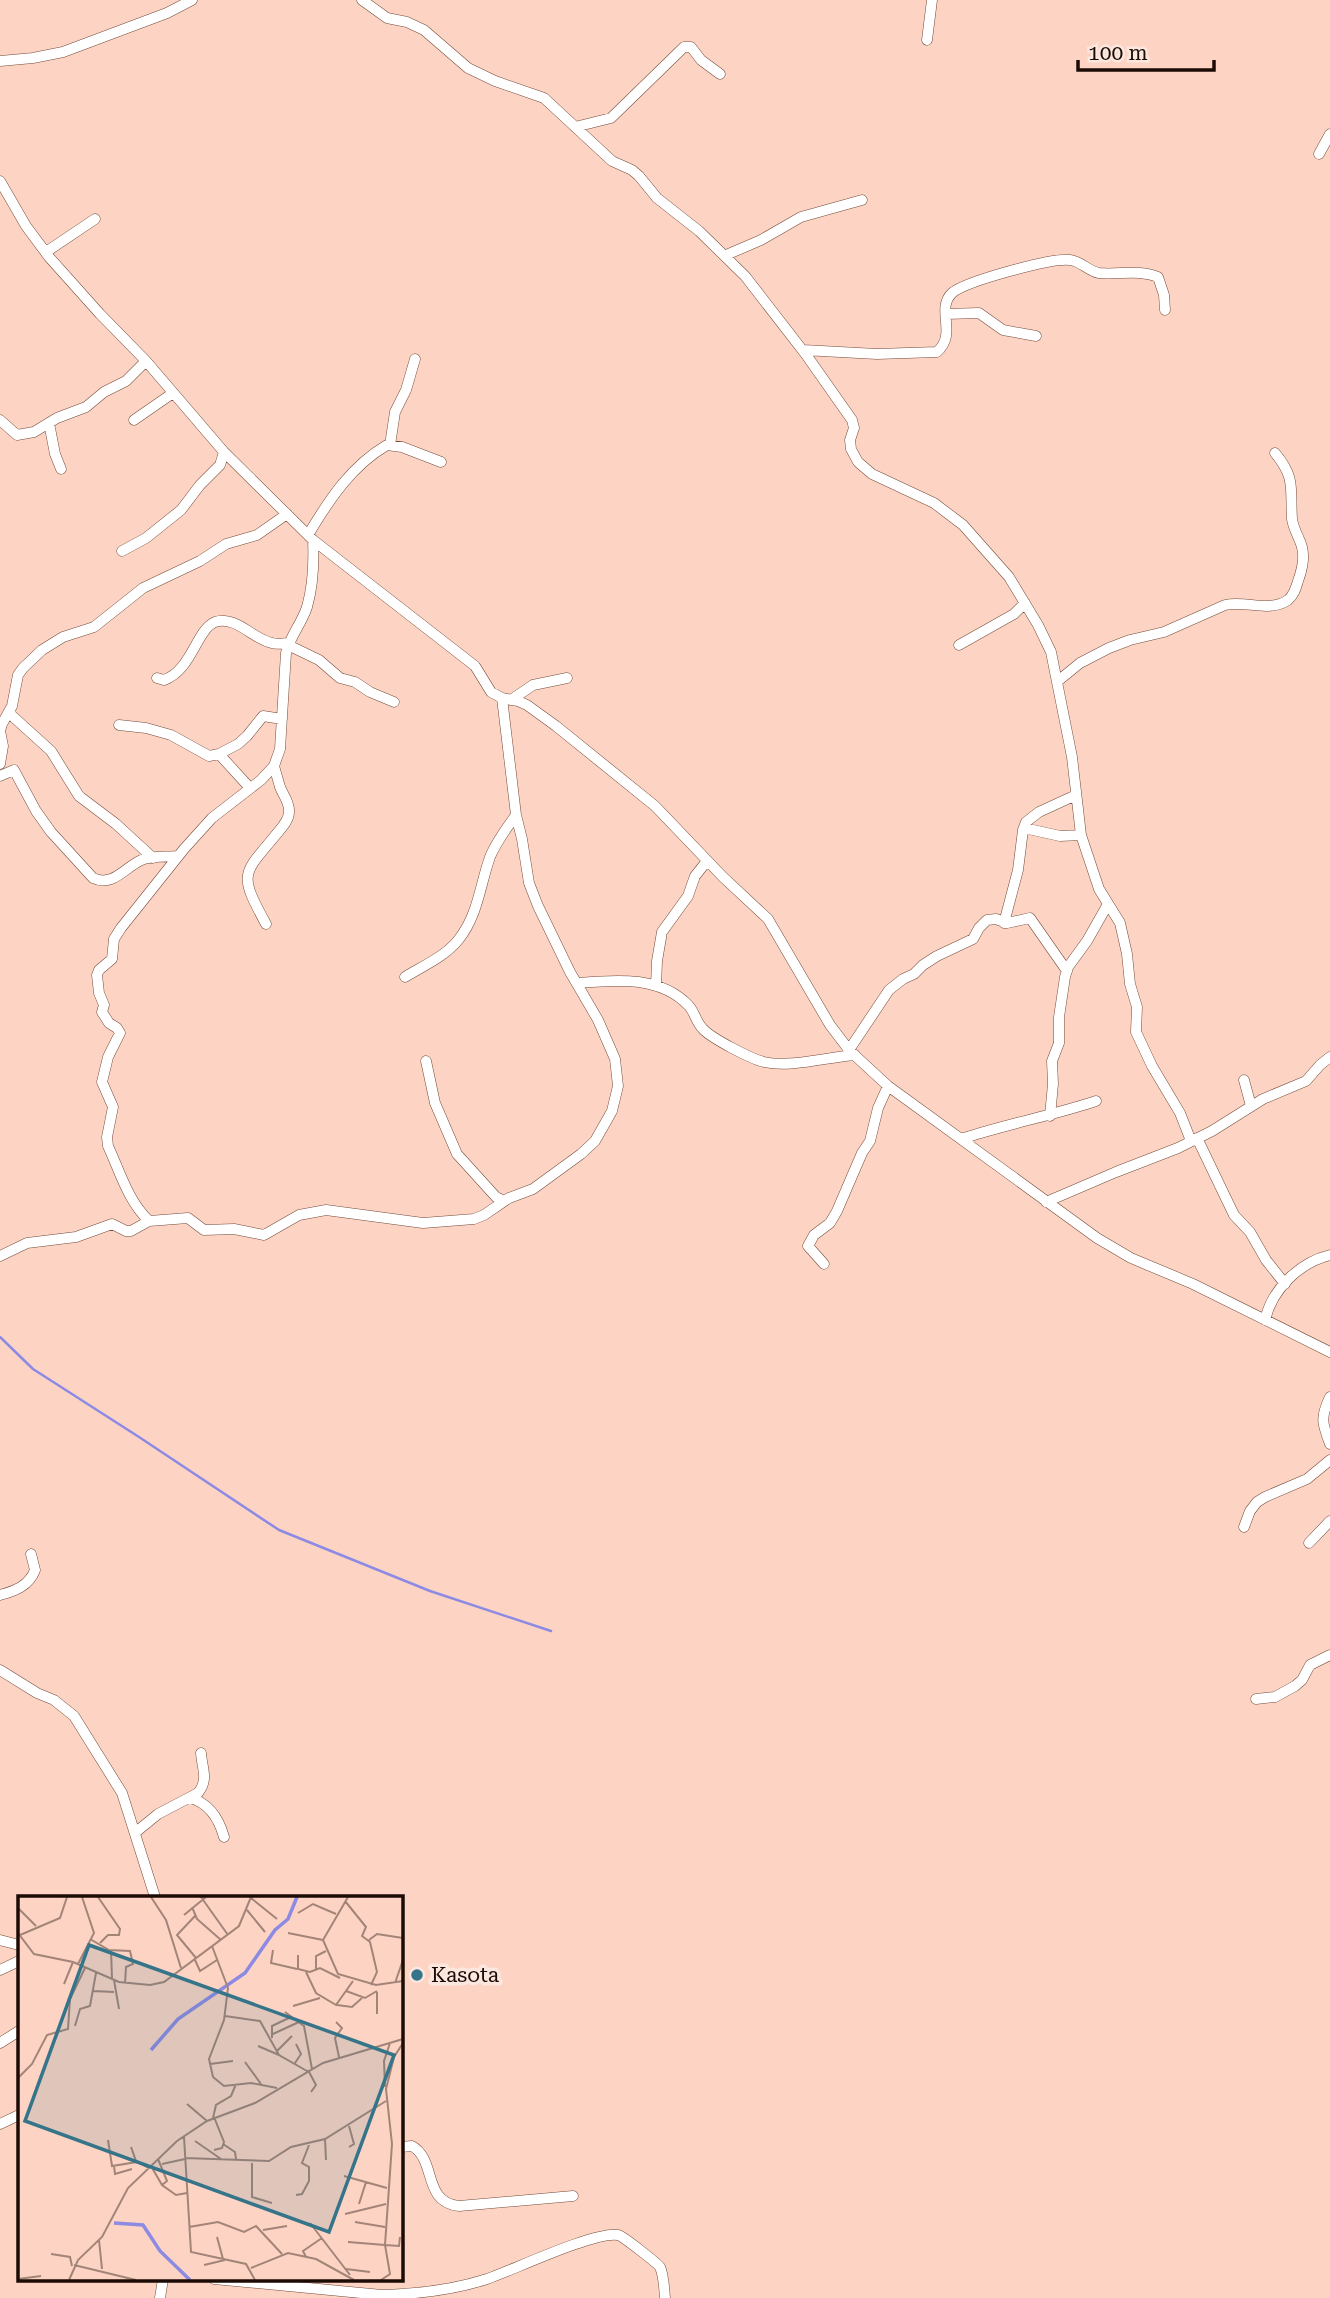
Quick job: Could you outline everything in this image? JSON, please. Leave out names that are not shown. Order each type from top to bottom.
[{"type":"street","points":[[0,61],[63,52],[167,13],[192,0]]},
{"type":"street","points":[[362,0],[387,18],[407,22],[424,30],[468,68],[495,81],[544,98],[612,161],[632,170],[656,198],[684,217],[726,255],[803,350],[852,419],[854,428],[850,449],[858,462],[872,474],[934,503],[963,525],[1009,577],[1051,652],[1072,757],[1081,835],[1099,889],[1120,923],[1130,984],[1137,1007],[1136,1032],[1234,1215],[1250,1232],[1266,1260],[1285,1284]]},
{"type":"street","points":[[927,40],[932,0]]},
{"type":"street","points":[[575,127],[611,118],[684,47],[691,47],[701,60],[720,74]]},
{"type":"street","points":[[1319,153],[1330,134]]},
{"type":"street","points":[[0,181],[26,226],[100,314],[146,361],[224,452],[311,538],[475,666],[491,692],[527,705],[655,806],[768,919],[830,1025],[852,1052],[888,1086],[1097,1238],[1131,1258],[1193,1283],[1328,1349]]},
{"type":"street","points":[[726,255],[761,240],[801,217],[862,200]]},
{"type":"street","points":[[46,252],[95,219]]},
{"type":"street","points":[[803,350],[877,354],[937,352],[947,339],[947,302],[952,293],[1030,264],[1069,260],[1099,273],[1149,273],[1157,277],[1164,295],[1165,310]]},
{"type":"street","points":[[946,314],[979,313],[1003,330],[1036,336]]},
{"type":"street","points":[[390,445],[395,412],[407,390],[415,359]]},
{"type":"street","points":[[0,420],[18,435],[34,432],[49,422],[86,407],[104,392],[126,381],[146,361]]},
{"type":"street","points":[[134,420],[173,393]]},
{"type":"street","points":[[49,422],[55,454],[61,469]]},
{"type":"street","points":[[149,1221],[140,1213],[108,1146],[107,1137],[113,1107],[102,1082],[108,1057],[120,1034],[102,1012],[104,1005],[97,975],[112,959],[116,934],[178,856],[212,818],[274,766],[280,749],[288,644],[306,608],[313,568],[311,538],[321,513],[352,472],[377,451],[390,445],[441,462]]},
{"type":"street","points":[[122,551],[181,510],[220,465],[224,452]]},
{"type":"street","points":[[1058,681],[1080,663],[1109,648],[1164,632],[1225,605],[1233,603],[1269,606],[1290,599],[1302,572],[1303,552],[1292,520],[1293,493],[1289,478],[1275,453]]},
{"type":"street","points":[[0,764],[3,746],[0,731],[12,706],[19,675],[42,650],[63,637],[94,628],[144,588],[200,561],[226,544],[257,535],[287,513]]},
{"type":"street","points":[[959,645],[1013,614],[1025,603]]},
{"type":"street","points":[[157,678],[164,680],[179,672],[203,635],[214,623],[224,621],[269,643],[288,644],[319,660],[340,678],[355,682],[394,702]]},
{"type":"street","points":[[507,699],[533,685],[567,678]]},
{"type":"street","points":[[0,1256],[27,1242],[76,1237],[112,1224],[131,1231],[149,1221],[188,1218],[204,1230],[234,1229],[264,1235],[299,1215],[326,1210],[423,1223],[474,1219],[504,1200],[533,1189],[581,1154],[595,1140],[612,1111],[618,1086],[615,1059],[534,895],[516,815],[507,699]]},
{"type":"street","points":[[9,713],[51,751],[79,796],[116,824],[153,858]]},
{"type":"street","points":[[119,724],[158,731],[209,756],[219,754],[237,744],[263,716],[282,719]]},
{"type":"street","points":[[219,754],[250,788]]},
{"type":"street","points":[[266,924],[246,882],[251,864],[290,815],[274,766]]},
{"type":"street","points":[[0,776],[15,771],[36,811],[51,832],[93,878],[106,881],[144,859],[178,856]]},
{"type":"street","points":[[1004,923],[1018,870],[1026,822],[1039,812],[1076,795]]},
{"type":"street","points":[[405,977],[448,950],[458,940],[472,918],[495,848],[516,815]]},
{"type":"street","points":[[1024,828],[1060,835],[1081,835]]},
{"type":"street","points":[[656,986],[662,932],[688,896],[695,876],[707,860]]},
{"type":"street","points":[[1050,1116],[1052,1061],[1059,1042],[1059,1017],[1067,971],[1108,904]]},
{"type":"street","points":[[852,1052],[889,990],[937,956],[973,939],[987,920],[996,919],[1004,923],[1030,918],[1067,971]]},
{"type":"street","points":[[577,983],[625,979],[673,993],[688,1005],[704,1031],[764,1062],[780,1063],[852,1052]]},
{"type":"street","points":[[1046,1202],[1194,1140],[1251,1106],[1306,1081],[1330,1057]]},
{"type":"street","points":[[426,1061],[435,1103],[457,1154],[496,1197],[504,1200]]},
{"type":"street","points":[[1244,1080],[1251,1106]]},
{"type":"street","points":[[824,1264],[808,1246],[809,1241],[830,1223],[837,1211],[870,1141],[878,1108],[888,1086]]},
{"type":"street","points":[[961,1139],[1096,1101]]},
{"type":"street","points":[[1265,1320],[1272,1300],[1302,1266],[1330,1255]]},
{"type":"street","points":[[1330,1397],[1322,1418],[1330,1444]]},
{"type":"street","points":[[1244,1527],[1257,1502],[1307,1479],[1330,1460]]},
{"type":"street","points":[[1310,1544],[1330,1521]]},
{"type":"street","points":[[0,1595],[21,1587],[30,1580],[35,1570],[30,1554]]},
{"type":"street","points":[[1256,1699],[1284,1692],[1302,1680],[1310,1665],[1330,1655]]},
{"type":"street","points":[[0,1670],[37,1693],[54,1700],[74,1716],[122,1793],[155,1896]]},
{"type":"street","points":[[136,1832],[158,1814],[198,1793],[205,1781],[201,1753]]},
{"type":"street","points":[[190,1798],[205,1805],[216,1816],[224,1837]]},
{"type":"street","points":[[0,1940],[18,1945]]},
{"type":"street","points":[[0,1970],[18,1961]]},
{"type":"street","points":[[0,2043],[18,2032]]},
{"type":"street","points":[[0,2124],[18,2115]]},
{"type":"street","points":[[402,2147],[412,2146],[421,2154],[435,2191],[444,2203],[450,2205],[573,2196]]},
{"type":"street","points":[[224,2280],[382,2295],[409,2294],[488,2279],[564,2249],[616,2235],[633,2243],[640,2252],[657,2263],[664,2282],[665,2298]]},
{"type":"street","points":[[160,2298],[163,2280]]},
{"type":"waterway","points":[[0,1337],[33,1369],[279,1530],[430,1591],[551,1631]]},
{"type":"place","name":"Kasota","points":[[417,1975]]}]
